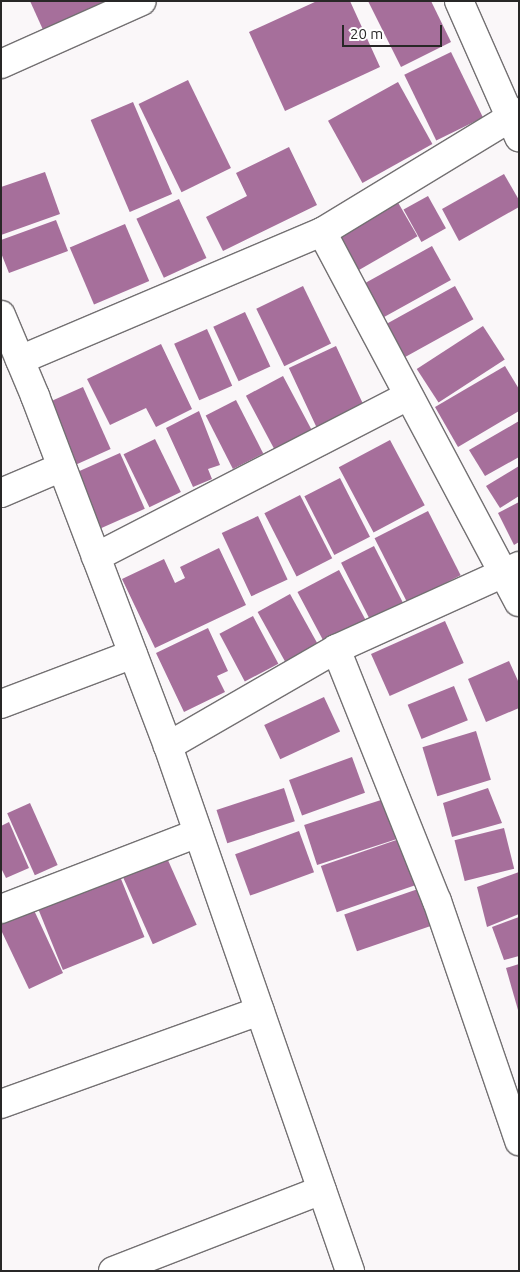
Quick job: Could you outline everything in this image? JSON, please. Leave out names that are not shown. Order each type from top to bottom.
[{"type":"street","points":[[1,64],[142,1]]},
{"type":"street","points":[[20,360],[322,232],[516,123],[459,1]]},
{"type":"street","points":[[322,232],[408,396],[511,570],[519,602]]},
{"type":"street","points":[[1,314],[62,467],[168,746],[350,1271]]},
{"type":"street","points":[[96,557],[408,396]]},
{"type":"street","points":[[1,493],[62,467]]},
{"type":"street","points":[[168,746],[336,649],[511,570]]},
{"type":"street","points":[[336,649],[437,901],[519,1141]]},
{"type":"street","points":[[1,704],[133,654]]},
{"type":"street","points":[[1,909],[198,833]]},
{"type":"street","points":[[1,1104],[260,1011]]},
{"type":"street","points":[[113,1271],[322,1190]]},
{"type":"building","points":[[30,1],[113,1],[44,32]]},
{"type":"building","points":[[317,1],[350,1],[380,67],[285,111],[249,32]]},
{"type":"building","points":[[368,1],[431,1],[451,42],[401,67]]},
{"type":"building","points":[[451,52],[483,118],[436,140],[404,75]]},
{"type":"building","points":[[188,80],[231,168],[182,192],[139,104]]},
{"type":"building","points":[[398,82],[432,144],[362,183],[328,121]]},
{"type":"building","points":[[133,102],[172,194],[130,212],[91,120]]},
{"type":"building","points":[[289,147],[317,205],[223,251],[206,217],[247,196],[236,173]]},
{"type":"building","points":[[45,172],[60,214],[1,235],[1,187]]},
{"type":"building","points":[[504,174],[519,200],[519,207],[459,241],[442,209]]},
{"type":"building","points":[[428,196],[446,228],[421,242],[404,210]]},
{"type":"building","points":[[179,199],[206,258],[164,278],[136,219]]},
{"type":"building","points":[[396,199],[418,236],[354,273],[333,236]]},
{"type":"building","points":[[56,220],[68,251],[9,273],[1,253],[1,240]]},
{"type":"building","points":[[125,224],[149,281],[94,305],[70,247]]},
{"type":"building","points":[[432,246],[451,280],[379,320],[360,286]]},
{"type":"building","points":[[303,286],[331,344],[284,366],[256,309]]},
{"type":"building","points":[[455,286],[473,319],[405,357],[387,324]]},
{"type":"building","points":[[245,312],[270,366],[239,381],[213,327]]},
{"type":"building","points":[[483,326],[505,360],[439,403],[417,369]]},
{"type":"building","points":[[207,329],[232,386],[199,400],[174,344]]},
{"type":"building","points":[[161,344],[192,409],[156,427],[146,408],[110,425],[87,379]]},
{"type":"building","points":[[336,346],[364,406],[317,428],[289,368]]},
{"type":"building","points":[[505,366],[519,389],[519,411],[458,447],[435,407]]},
{"type":"building","points":[[283,376],[313,433],[276,452],[246,396]]},
{"type":"building","points":[[83,387],[111,449],[77,464],[49,402]]},
{"type":"building","points":[[236,400],[263,453],[233,469],[206,415]]},
{"type":"building","points":[[199,411],[220,465],[208,469],[212,479],[193,487],[166,428]]},
{"type":"building","points":[[519,421],[519,457],[485,476],[469,450]]},
{"type":"building","points":[[155,439],[181,492],[149,507],[124,454]]},
{"type":"building","points":[[390,440],[425,505],[374,533],[339,467]]},
{"type":"building","points":[[120,453],[145,509],[101,528],[76,473]]},
{"type":"building","points":[[519,466],[519,496],[500,508],[486,486]]},
{"type":"building","points":[[340,478],[370,537],[334,555],[304,496]]},
{"type":"building","points":[[300,495],[332,558],[297,576],[264,513]]},
{"type":"building","points":[[519,502],[519,542],[514,545],[498,513]]},
{"type":"building","points":[[428,511],[461,575],[407,602],[375,538]]},
{"type":"building","points":[[258,516],[288,579],[251,596],[222,533]]},
{"type":"building","points":[[374,546],[406,608],[373,625],[341,563]]},
{"type":"building","points":[[219,548],[246,605],[155,648],[122,579],[164,559],[175,583],[185,578],[180,567]]},
{"type":"building","points":[[339,570],[367,622],[325,644],[298,592]]},
{"type":"building","points":[[290,594],[318,645],[286,663],[258,612]]},
{"type":"building","points":[[253,616],[278,664],[245,682],[219,634]]},
{"type":"building","points":[[445,621],[464,663],[390,696],[371,654]]},
{"type":"building","points":[[208,628],[228,671],[217,676],[225,692],[184,712],[156,653]]},
{"type":"building","points":[[509,661],[519,683],[519,708],[486,722],[468,679]]},
{"type":"building","points":[[454,686],[468,720],[422,739],[408,705]]},
{"type":"building","points":[[324,697],[340,731],[280,759],[264,725]]},
{"type":"building","points":[[476,731],[491,780],[437,796],[422,747]]},
{"type":"building","points":[[352,757],[365,793],[302,816],[289,780]]},
{"type":"building","points":[[284,788],[295,821],[227,843],[216,810]]},
{"type":"building","points":[[488,788],[502,823],[452,837],[443,803]]},
{"type":"building","points":[[384,799],[397,839],[317,865],[304,825]]},
{"type":"building","points":[[30,803],[58,865],[35,875],[7,813]]},
{"type":"building","points":[[9,822],[29,868],[6,878],[1,868],[1,826]]},
{"type":"building","points":[[504,828],[514,869],[465,881],[455,840]]},
{"type":"building","points":[[299,831],[314,872],[250,896],[235,854]]},
{"type":"building","points":[[405,837],[421,883],[337,912],[321,866]]},
{"type":"building","points":[[167,858],[197,925],[153,944],[123,878]]},
{"type":"building","points":[[519,872],[519,914],[487,927],[477,887]]},
{"type":"building","points":[[119,874],[144,937],[63,970],[37,907]]},
{"type":"building","points":[[418,889],[431,926],[357,951],[344,914]]},
{"type":"building","points":[[33,908],[63,973],[29,989],[1,930],[1,922]]},
{"type":"building","points":[[519,917],[519,956],[504,960],[492,927]]},
{"type":"building","points":[[519,964],[519,1010],[518,1010],[506,968]]}]
